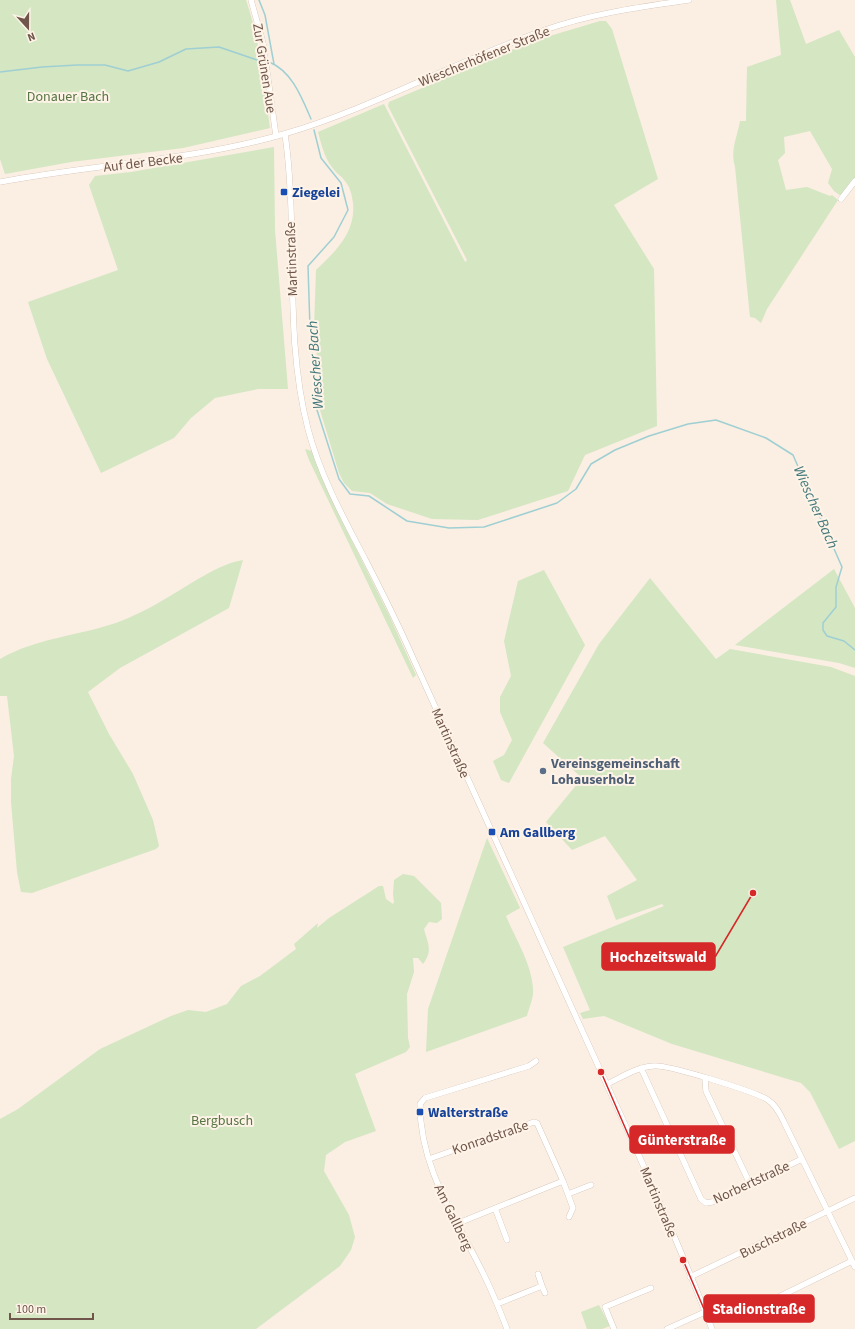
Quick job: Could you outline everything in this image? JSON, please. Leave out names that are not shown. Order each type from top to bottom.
[{"type":"street","name":"Zur Grünen Aue","points":[[251,0],[263,42],[265,67],[276,136]]},
{"type":"street","name":"Wiescherhöfener Straße","points":[[285,134],[373,103],[478,57],[543,31],[609,13],[689,0]]},
{"type":"street","name":"Auf der Becke","points":[[0,182],[188,156],[285,134]]},
{"type":"street","name":"Martinstraße","points":[[285,134],[288,159],[292,291],[300,392],[315,451],[341,513],[399,627],[607,1084],[712,1329]]},
{"type":"street","points":[[841,199],[855,182]]},
{"type":"street","name":"Am Gallberg","points":[[507,1329],[484,1274],[443,1198],[429,1158],[420,1112],[420,1104],[422,1099],[529,1066],[536,1061]]},
{"type":"street","points":[[607,1084],[641,1068],[661,1065],[768,1100],[780,1114],[855,1267]]},
{"type":"street","name":"Norbertstraße","points":[[641,1068],[701,1199],[706,1203],[712,1202],[802,1159]]},
{"type":"street","points":[[705,1079],[706,1091],[750,1184]]},
{"type":"street","name":"Konradstraße","points":[[429,1158],[534,1122],[538,1123],[573,1208],[569,1217]]},
{"type":"street","points":[[456,1224],[563,1181]]},
{"type":"street","points":[[568,1194],[591,1186]]},
{"type":"street","name":"Buschstraße","points":[[690,1277],[855,1198]]},
{"type":"street","points":[[495,1208],[507,1240]]},
{"type":"street","points":[[749,1315],[754,1309],[852,1261]]},
{"type":"street","points":[[538,1274],[545,1293]]},
{"type":"street","points":[[497,1304],[542,1286]]},
{"type":"street","points":[[614,1329],[605,1307],[651,1288]]},
{"type":"street","points":[[667,1329],[705,1312]]},
{"type":"green space","name":"Donauer Bach","points":[[0,0],[246,0],[258,47],[270,128],[183,148],[71,162],[5,174],[0,159]]},
{"type":"green space","points":[[776,0],[790,0],[806,44],[839,30],[855,57],[855,180],[841,196],[834,191],[828,183],[832,169],[810,131],[784,137],[785,153],[778,160],[786,190],[807,187],[830,196],[832,195],[838,200],[767,309],[761,323],[755,318],[750,317],[733,155],[734,144],[740,121],[746,121],[747,67],[781,55]]},
{"type":"green space","points":[[600,21],[606,21],[612,29],[658,179],[614,205],[654,269],[657,426],[585,455],[568,491],[478,520],[432,519],[387,504],[370,493],[352,491],[344,483],[339,473],[320,410],[319,377],[314,328],[316,270],[331,256],[348,232],[353,213],[353,203],[348,185],[326,158],[318,132],[384,104],[465,262],[467,260],[388,106],[389,102],[533,41]]},
{"type":"green space","points":[[274,147],[275,230],[288,389],[258,389],[215,398],[191,418],[174,438],[101,473],[47,359],[28,302],[118,270],[89,185],[95,176],[131,172]]},
{"type":"green space","points":[[305,449],[312,451],[335,507],[390,617],[416,675],[413,678],[309,460]]},
{"type":"green space","points":[[243,560],[229,608],[120,668],[88,692],[109,734],[133,774],[153,820],[159,846],[156,849],[32,893],[21,892],[17,872],[11,802],[11,779],[14,756],[7,696],[0,696],[0,659],[44,641],[121,621],[156,604],[216,569]]},
{"type":"green space","points":[[834,569],[855,608],[855,668],[839,663],[735,645]]},
{"type":"green space","points":[[544,570],[585,645],[509,783],[501,780],[493,761],[504,755],[512,740],[500,712],[500,697],[511,676],[504,641],[518,581]]},
{"type":"green space","points":[[650,578],[716,659],[730,649],[831,667],[855,676],[855,1141],[839,1149],[810,1092],[801,1083],[672,1044],[604,1016],[583,1019],[580,1013],[590,1010],[563,947],[664,906],[662,904],[616,920],[607,896],[637,880],[605,836],[572,850],[546,822],[582,778],[543,743],[599,644]]},
{"type":"green space","points":[[487,838],[520,908],[506,916],[530,970],[533,996],[527,1016],[426,1052],[428,1009]]},
{"type":"green space","name":"Bergbusch","points":[[403,874],[414,876],[441,903],[442,919],[437,923],[429,922],[424,929],[429,951],[423,964],[418,958],[413,958],[414,972],[407,994],[408,1038],[410,1047],[406,1052],[355,1074],[376,1131],[345,1142],[326,1155],[324,1171],[349,1215],[355,1237],[351,1250],[340,1266],[256,1329],[0,1329],[0,1119],[18,1109],[100,1049],[171,1016],[188,1010],[206,1012],[227,1004],[241,986],[260,976],[296,949],[294,944],[318,923],[317,928],[329,918],[379,886],[383,886],[386,899],[393,904],[394,880]]},
{"type":"green space","points":[[599,1305],[610,1326],[602,1329],[587,1329],[581,1312]]},
{"type":"waterway","points":[[259,0],[265,15],[274,64]]},
{"type":"waterway","name":"Donauer Bach","points":[[0,72],[77,65],[105,65],[128,71],[159,62],[186,49],[219,47],[260,61]]},
{"type":"waterway","name":"Wiescher Bach","points":[[269,62],[277,66],[290,78],[300,94],[311,119]]},
{"type":"waterway","name":"Wiescher Bach","points":[[314,130],[321,158],[341,183],[348,210],[334,237],[308,266],[310,328],[317,410],[339,479],[350,494],[369,496],[407,521],[449,528],[484,527],[557,503],[576,489],[591,464],[615,450],[649,436],[688,424],[716,420],[766,438],[793,455],[842,567],[836,587],[836,607],[823,623],[823,630],[827,636],[844,641],[855,650]]},
{"type":"place","name":"Ziegelei","points":[[284,192]]},
{"type":"place","name":"Vereinsgemeinschaft Lohauserholz","points":[[543,771]]},
{"type":"place","name":"Am Gallberg","points":[[492,832]]},
{"type":"place","name":"Hochzeitswald","points":[[753,893]]},
{"type":"place","name":"Günterstraße","points":[[601,1072]]},
{"type":"place","name":"Walterstraße","points":[[420,1112]]},
{"type":"place","name":"Stadionstraße","points":[[683,1260]]}]
